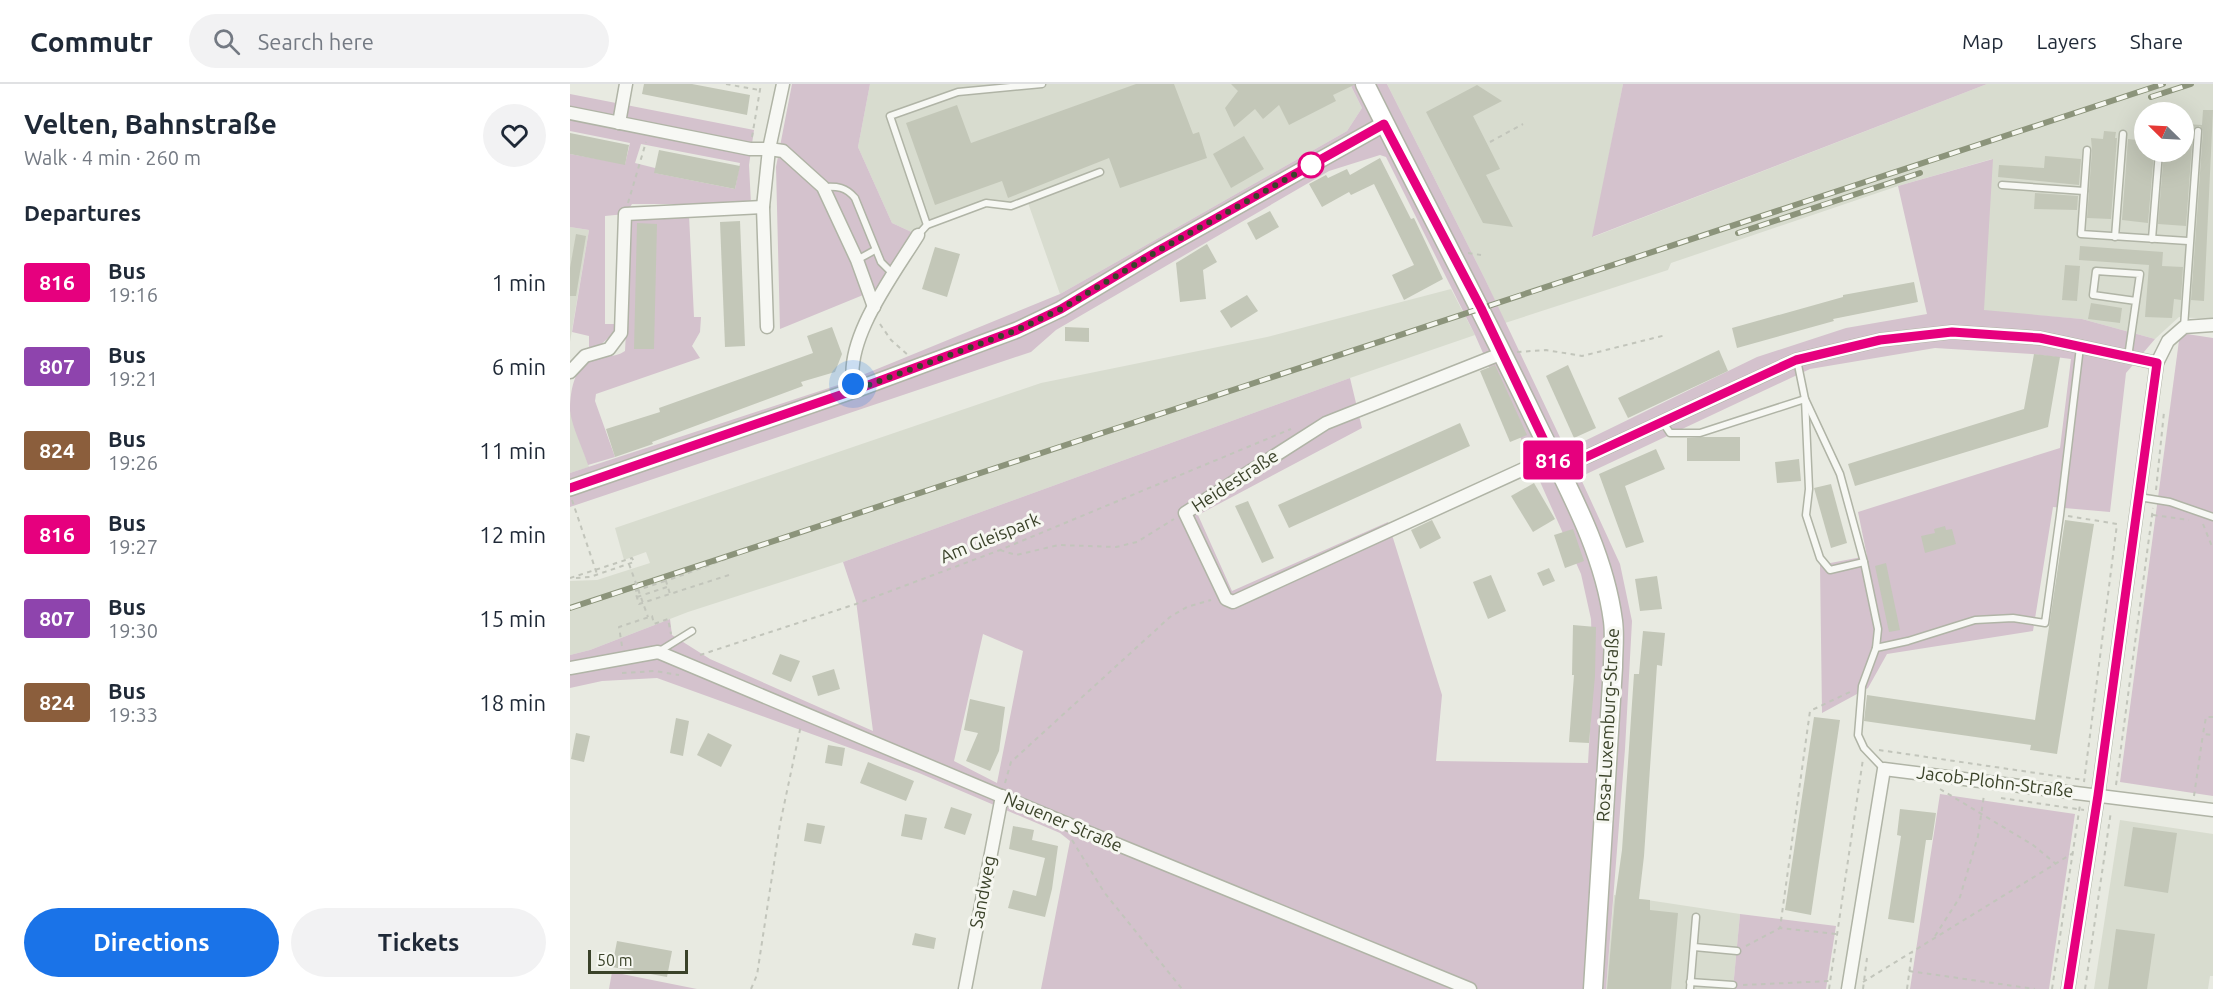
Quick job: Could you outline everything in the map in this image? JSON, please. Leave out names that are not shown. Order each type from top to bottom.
[{"type":"main road","name":"Rosa-Luxemburg-Straße","points":[[1365,84],[1503,353],[1593,543],[1604,574],[1614,622],[1613,667],[1593,989]]},
{"type":"street","points":[[619,123],[626,84]]},
{"type":"street","points":[[767,327],[763,207],[769,149],[783,84]]},
{"type":"street","points":[[570,113],[750,149],[783,151],[823,187],[857,260],[874,307]]},
{"type":"street","points":[[570,488],[855,390],[1017,330],[1061,309],[1156,252],[1384,124]]},
{"type":"street","points":[[570,372],[585,356],[609,349],[621,333],[625,214],[763,207]]},
{"type":"street","points":[[855,390],[851,368],[866,321],[918,235]]},
{"type":"street","points":[[2068,989],[2098,795],[2157,363],[2168,341],[2184,327],[2213,326]]},
{"type":"street","points":[[1226,599],[1233,602],[1555,463],[1662,420],[1796,360],[1880,340],[1952,332],[2040,338],[2157,363]]},
{"type":"street","name":"Heidestraße","points":[[1226,599],[1185,513],[1326,423],[1503,353]]},
{"type":"street","points":[[570,668],[658,652]]},
{"type":"street","name":"Nauener Straße","points":[[658,652],[1470,989]]},
{"type":"street","points":[[1853,987],[1884,769]]},
{"type":"street","name":"Jacob-Plohn-Straße","points":[[1884,769],[2213,810]]},
{"type":"street","name":"Sandweg","points":[[965,989],[1002,796]]},
{"type":"lane","points":[[927,225],[890,116],[958,92],[1042,84]]},
{"type":"lane","points":[[2184,327],[2188,241],[2198,131]]},
{"type":"lane","points":[[2115,237],[2123,134]]},
{"type":"lane","points":[[2087,150],[2081,234],[2188,241]]},
{"type":"lane","points":[[2152,239],[2158,162]]},
{"type":"lane","points":[[918,235],[927,225],[986,203],[1011,206],[1100,172]]},
{"type":"lane","points":[[2002,185],[2084,191]]},
{"type":"lane","points":[[823,187],[839,187],[855,198],[881,262],[894,274]]},
{"type":"lane","points":[[857,260],[875,250]]},
{"type":"lane","points":[[2128,357],[2140,274],[2096,270],[2093,295],[2136,301]]},
{"type":"lane","points":[[1876,648],[1908,641],[1975,620],[2013,618],[2044,623],[2060,515],[2080,347]]},
{"type":"lane","points":[[1796,360],[1805,399],[1809,489],[1806,515],[1820,558],[1830,570],[1864,562]]},
{"type":"lane","points":[[1662,420],[1670,433],[1701,433],[1805,399]]},
{"type":"lane","points":[[1805,399],[1840,474],[1864,562],[1878,629],[1876,648],[1862,686],[1858,735],[1864,748],[1884,769]]},
{"type":"lane","points":[[2139,497],[2170,502],[2213,517]]},
{"type":"lane","points":[[658,652],[692,631]]},
{"type":"lane","points":[[1696,917],[1690,985],[1733,986]]},
{"type":"lane","points":[[1694,947],[1737,951]]},
{"type":"path","points":[[726,84],[760,90]]},
{"type":"path","points":[[750,149],[761,84]]},
{"type":"path","points":[[1490,142],[1523,124]]},
{"type":"path","points":[[625,214],[650,129]]},
{"type":"path","points":[[874,307],[879,323],[886,334],[916,359]]},
{"type":"path","points":[[1503,353],[1546,350],[1582,356],[1666,335]]},
{"type":"path","points":[[2085,989],[2114,798],[2165,409]]},
{"type":"path","name":"Am Gleispark","points":[[690,655],[701,656],[856,604],[1000,550],[1268,437],[1301,426]]},
{"type":"path","points":[[570,494],[597,574]]},
{"type":"path","points":[[2136,512],[2196,521],[2204,525],[2213,549]]},
{"type":"path","points":[[1000,550],[1016,555],[1059,545],[1116,548],[1137,542],[1185,513]]},
{"type":"path","points":[[2052,989],[2080,809],[2117,524],[2060,515]]},
{"type":"path","points":[[632,558],[634,562],[590,577],[570,578],[632,558]]},
{"type":"path","points":[[726,559],[635,591],[639,596],[639,604],[732,574]]},
{"type":"path","points":[[629,564],[639,596],[654,624],[668,619],[671,634],[665,638]]},
{"type":"path","points":[[666,581],[670,594]]},
{"type":"path","points":[[639,596],[667,587]]},
{"type":"path","points":[[1002,796],[1011,762],[1170,617],[1196,604],[1226,599]]},
{"type":"path","points":[[613,648],[623,648],[619,627],[650,617]]},
{"type":"path","points":[[1780,928],[1810,711],[1862,686]]},
{"type":"path","points":[[751,989],[757,975],[780,824],[800,727],[805,714]]},
{"type":"path","points":[[2192,807],[2206,717],[2213,717]]},
{"type":"path","points":[[2203,734],[2213,735]]},
{"type":"path","points":[[1828,989],[1864,748],[2084,780]]},
{"type":"path","points":[[1951,791],[1940,789],[2033,844],[2056,864]]},
{"type":"path","points":[[1934,939],[1960,897],[1978,836],[1984,795]]},
{"type":"path","points":[[1995,797],[2111,813]]},
{"type":"path","points":[[1067,832],[1104,892],[1182,989]]},
{"type":"path","points":[[1853,987],[2091,842]]},
{"type":"path","points":[[1737,951],[1780,928],[1837,934]]},
{"type":"path","points":[[1907,989],[1912,952]]},
{"type":"path","points":[[1863,989],[1867,958]]},
{"type":"path","points":[[1909,971],[2035,989]]},
{"type":"path","points":[[1733,986],[1830,981]]},
{"type":"shaded area","points":[[792,84],[870,84],[858,147],[892,223],[918,235],[874,307],[868,293],[780,329],[776,167]]},
{"type":"shaded area","points":[[870,84],[1350,84],[1362,108],[1347,131],[1060,294],[1027,200],[1011,206],[985,203],[928,225],[918,235],[892,223],[858,147]]},
{"type":"shaded area","points":[[1350,84],[1387,84],[1485,279],[1566,450],[1757,357],[1846,328],[1927,314],[1898,186],[1993,159],[1984,310],[2082,319],[2155,339],[2126,373],[2110,512],[2053,507],[2033,631],[1887,654],[1868,688],[1822,713],[1820,565],[1867,556],[1858,512],[2060,448],[2071,359],[2032,354],[1935,348],[1810,369],[1580,477],[1620,564],[1632,621],[1625,749],[1606,989],[1041,989],[1070,841],[1060,833],[919,773],[657,678],[602,681],[570,688],[570,655],[590,650],[670,619],[672,635],[710,659],[873,731],[856,601],[843,562],[1350,378],[1362,428],[1198,515],[1232,591],[1388,522],[1442,695],[1436,761],[1588,763],[1593,678],[1591,619],[1581,574],[1475,335],[1386,157],[1380,155],[1329,171],[1056,330],[1031,352],[570,507],[570,473],[838,385],[1060,294],[1347,131],[1362,108]],"holes":[[[983,634],[1023,651],[997,783],[954,761]]]},
{"type":"shaded area","points":[[1387,84],[1623,84],[1593,237],[1987,84],[2213,84],[2213,319],[2179,317],[2155,339],[2082,319],[1983,311],[1992,159],[1898,186],[1671,263],[1668,270],[1505,323]]},
{"type":"shaded area","points":[[1623,84],[1987,84],[1592,237]]},
{"type":"shaded area","points":[[570,94],[754,130],[749,165],[751,204],[632,204],[625,214],[605,216],[605,324],[615,324],[615,332],[597,348],[589,347],[589,336],[572,332],[589,230],[570,227],[570,154],[625,164],[630,143],[570,131]],"holes":[[[641,144],[740,163],[735,189],[655,173],[655,168],[635,163]]]},
{"type":"shaded area","points":[[689,215],[694,317],[701,317],[700,332],[692,346],[700,358],[596,394],[595,401],[615,457],[588,465],[571,417],[572,390],[579,370],[589,361],[625,351],[632,216]]},
{"type":"shaded area","points":[[570,227],[589,230],[570,342]]},
{"type":"shaded area","points":[[1451,289],[1475,335],[843,562],[688,612],[590,650],[570,655],[570,581],[597,580],[650,563],[646,552],[624,560],[615,528],[1041,383],[1267,337]]},
{"type":"shaded area","points":[[2180,333],[2213,338],[2213,796],[2120,782]]},
{"type":"shaded area","points":[[570,411],[589,467],[570,473]]},
{"type":"shaded area","points":[[1940,794],[2075,814],[2049,989],[1910,989]]},
{"type":"shaded area","points":[[2120,820],[2213,834],[2213,976],[2210,976],[2208,989],[2094,989]]},
{"type":"shaded area","points":[[1614,895],[1740,914],[1733,989],[1606,989]]},
{"type":"shaded area","points":[[1740,914],[1836,926],[1826,989],[1733,989]]},
{"type":"shaded area","points":[[612,972],[697,989],[609,989]]},
{"type":"building","points":[[644,84],[692,84],[750,95],[747,115],[642,94]]},
{"type":"building","points":[[1136,84],[1174,84],[1193,134],[1199,132],[1207,158],[1120,188],[1109,158],[1008,198],[1002,181],[935,205],[906,123],[957,105],[971,143]]},
{"type":"building","points":[[1231,84],[1354,85],[1333,95],[1336,101],[1289,125],[1279,105],[1263,119],[1255,109],[1234,127],[1225,108],[1238,91]]},
{"type":"building","points":[[1477,85],[1502,101],[1473,116],[1500,169],[1486,175],[1513,227],[1483,223],[1426,112]]},
{"type":"building","points":[[2203,110],[2213,110],[2204,301],[2191,300],[2203,131],[2200,126],[2194,129],[2194,125],[2202,125]]},
{"type":"building","points":[[2104,131],[2116,132],[2115,138],[2117,138],[2111,219],[2087,218],[2091,138],[2103,139]]},
{"type":"building","points":[[570,133],[629,145],[625,165],[570,154]]},
{"type":"building","points":[[1244,136],[1264,169],[1231,188],[1213,154]]},
{"type":"building","points":[[2128,139],[2134,140],[2134,162],[2153,162],[2148,223],[2122,220]]},
{"type":"building","points":[[659,150],[740,166],[735,189],[654,173]]},
{"type":"building","points":[[2045,156],[2081,159],[2079,185],[1998,177],[1999,165],[2044,168]]},
{"type":"building","points":[[1380,158],[1411,219],[1414,218],[1443,279],[1404,300],[1392,275],[1414,265],[1374,184],[1351,195],[1349,192],[1322,207],[1309,184],[1326,175],[1328,178],[1347,169],[1350,175]]},
{"type":"building","points":[[2163,162],[2191,162],[2186,226],[2158,224]]},
{"type":"building","points":[[2035,193],[2078,196],[2077,210],[2034,209]]},
{"type":"building","points":[[1270,211],[1279,227],[1256,240],[1247,223]]},
{"type":"building","points":[[740,221],[745,346],[725,347],[720,222]]},
{"type":"building","points":[[637,223],[657,224],[654,349],[634,349]]},
{"type":"building","points":[[576,234],[586,236],[576,296],[570,296],[570,268]]},
{"type":"building","points":[[1207,244],[1217,262],[1203,270],[1206,299],[1180,302],[1176,263]]},
{"type":"building","points":[[2080,246],[2163,252],[2162,266],[2183,267],[2181,300],[2174,299],[2172,318],[2145,317],[2149,265],[2079,260]]},
{"type":"building","points":[[935,247],[960,254],[947,297],[922,289]]},
{"type":"building","points":[[2065,265],[2080,266],[2077,301],[2062,300]]},
{"type":"building","points":[[1914,282],[1918,302],[1833,319],[1834,321],[1737,348],[1732,328],[1843,297],[1843,295]]},
{"type":"building","points":[[1247,295],[1258,311],[1231,328],[1220,311]]},
{"type":"building","points":[[2091,303],[2122,308],[2120,323],[2088,319]]},
{"type":"building","points":[[832,327],[842,354],[835,372],[801,382],[803,386],[615,457],[606,429],[660,412],[659,408],[813,353],[807,336]]},
{"type":"building","points":[[1065,327],[1089,328],[1089,342],[1065,341]]},
{"type":"building","points":[[1719,350],[1728,371],[1628,418],[1618,398]]},
{"type":"building","points":[[2034,354],[2060,357],[2048,427],[1855,486],[1848,464],[2024,409]]},
{"type":"building","points":[[1495,365],[1527,435],[1510,442],[1480,371]]},
{"type":"building","points":[[1568,365],[1596,428],[1574,438],[1546,376]]},
{"type":"building","points":[[1460,423],[1470,446],[1289,528],[1278,505]]},
{"type":"building","points":[[1740,437],[1740,461],[1687,461],[1687,438]]},
{"type":"building","points":[[1656,449],[1665,469],[1625,486],[1644,542],[1626,548],[1599,474]]},
{"type":"building","points":[[1799,459],[1801,481],[1777,483],[1775,462]]},
{"type":"building","points":[[1534,483],[1555,519],[1533,532],[1511,496]]},
{"type":"building","points":[[1831,484],[1847,543],[1831,548],[1814,488]]},
{"type":"building","points":[[1248,501],[1274,558],[1262,563],[1235,506]]},
{"type":"building","points":[[1432,520],[1441,538],[1420,549],[1411,530]]},
{"type":"building","points":[[2065,520],[2094,524],[2057,754],[2030,750],[2031,745],[1864,721],[1867,695],[2035,720]]},
{"type":"building","points":[[1945,526],[1946,530],[1952,529],[1956,544],[1925,553],[1921,536],[1935,533],[1934,529]]},
{"type":"building","points":[[1573,529],[1584,561],[1565,568],[1554,535]]},
{"type":"building","points":[[1886,563],[1900,630],[1889,632],[1875,566]]},
{"type":"building","points":[[1549,568],[1555,581],[1543,586],[1537,573]]},
{"type":"building","points":[[1491,575],[1506,611],[1488,619],[1473,582]]},
{"type":"building","points":[[1657,576],[1662,609],[1640,611],[1635,579]]},
{"type":"building","points":[[1573,625],[1596,627],[1595,676],[1589,743],[1569,742],[1574,675],[1572,675]]},
{"type":"building","points":[[1643,631],[1665,633],[1662,666],[1657,665],[1639,899],[1650,900],[1650,910],[1678,913],[1671,989],[1607,989],[1622,850],[1634,674],[1639,674]]},
{"type":"building","points":[[780,654],[800,661],[791,682],[772,674]]},
{"type":"building","points":[[834,669],[840,689],[818,696],[812,676]]},
{"type":"building","points":[[970,699],[1005,707],[999,751],[990,771],[966,761],[978,733],[964,730]]},
{"type":"building","points":[[1814,717],[1840,720],[1811,915],[1785,910]]},
{"type":"building","points":[[676,718],[689,721],[683,756],[670,753]]},
{"type":"building","points":[[576,733],[590,736],[584,762],[571,759]]},
{"type":"building","points":[[708,733],[732,745],[721,767],[697,755]]},
{"type":"building","points":[[828,745],[845,748],[842,766],[825,763]]},
{"type":"building","points":[[868,762],[914,781],[906,801],[860,783]]},
{"type":"building","points":[[951,807],[972,814],[965,835],[944,828]]},
{"type":"building","points":[[1900,809],[1936,813],[1932,840],[1926,840],[1914,923],[1888,919],[1901,836],[1897,835]]},
{"type":"building","points":[[905,814],[927,818],[922,840],[901,836]]},
{"type":"building","points":[[807,823],[825,826],[821,844],[804,841]]},
{"type":"building","points":[[1013,826],[1034,830],[1032,840],[1058,846],[1052,889],[1045,917],[1008,908],[1013,890],[1036,896],[1045,858],[1009,849]]},
{"type":"building","points":[[2133,827],[2177,833],[2168,893],[2124,886]]},
{"type":"building","points":[[2116,929],[2155,934],[2147,989],[2108,989]]},
{"type":"building","points":[[915,933],[936,938],[934,949],[912,945]]},
{"type":"building","points":[[617,941],[672,951],[667,977],[612,967]]},
{"type":"railway","points":[[570,608],[2163,84]]},
{"type":"railway","points":[[2151,97],[2191,84]]},
{"type":"railway","points":[[1738,233],[1920,173]]},
{"type":"bus line","name":"816","points":[[570,488],[855,390],[1017,330],[1061,309],[1156,252],[1384,124],[1481,308],[1558,470],[1796,360],[1880,340],[1952,332],[2040,338],[2157,363],[2098,795],[2068,989]]},
{"type":"route","points":[[853,384],[855,390],[1017,330],[1061,309],[1156,252],[1317,162],[1311,165]]}]
